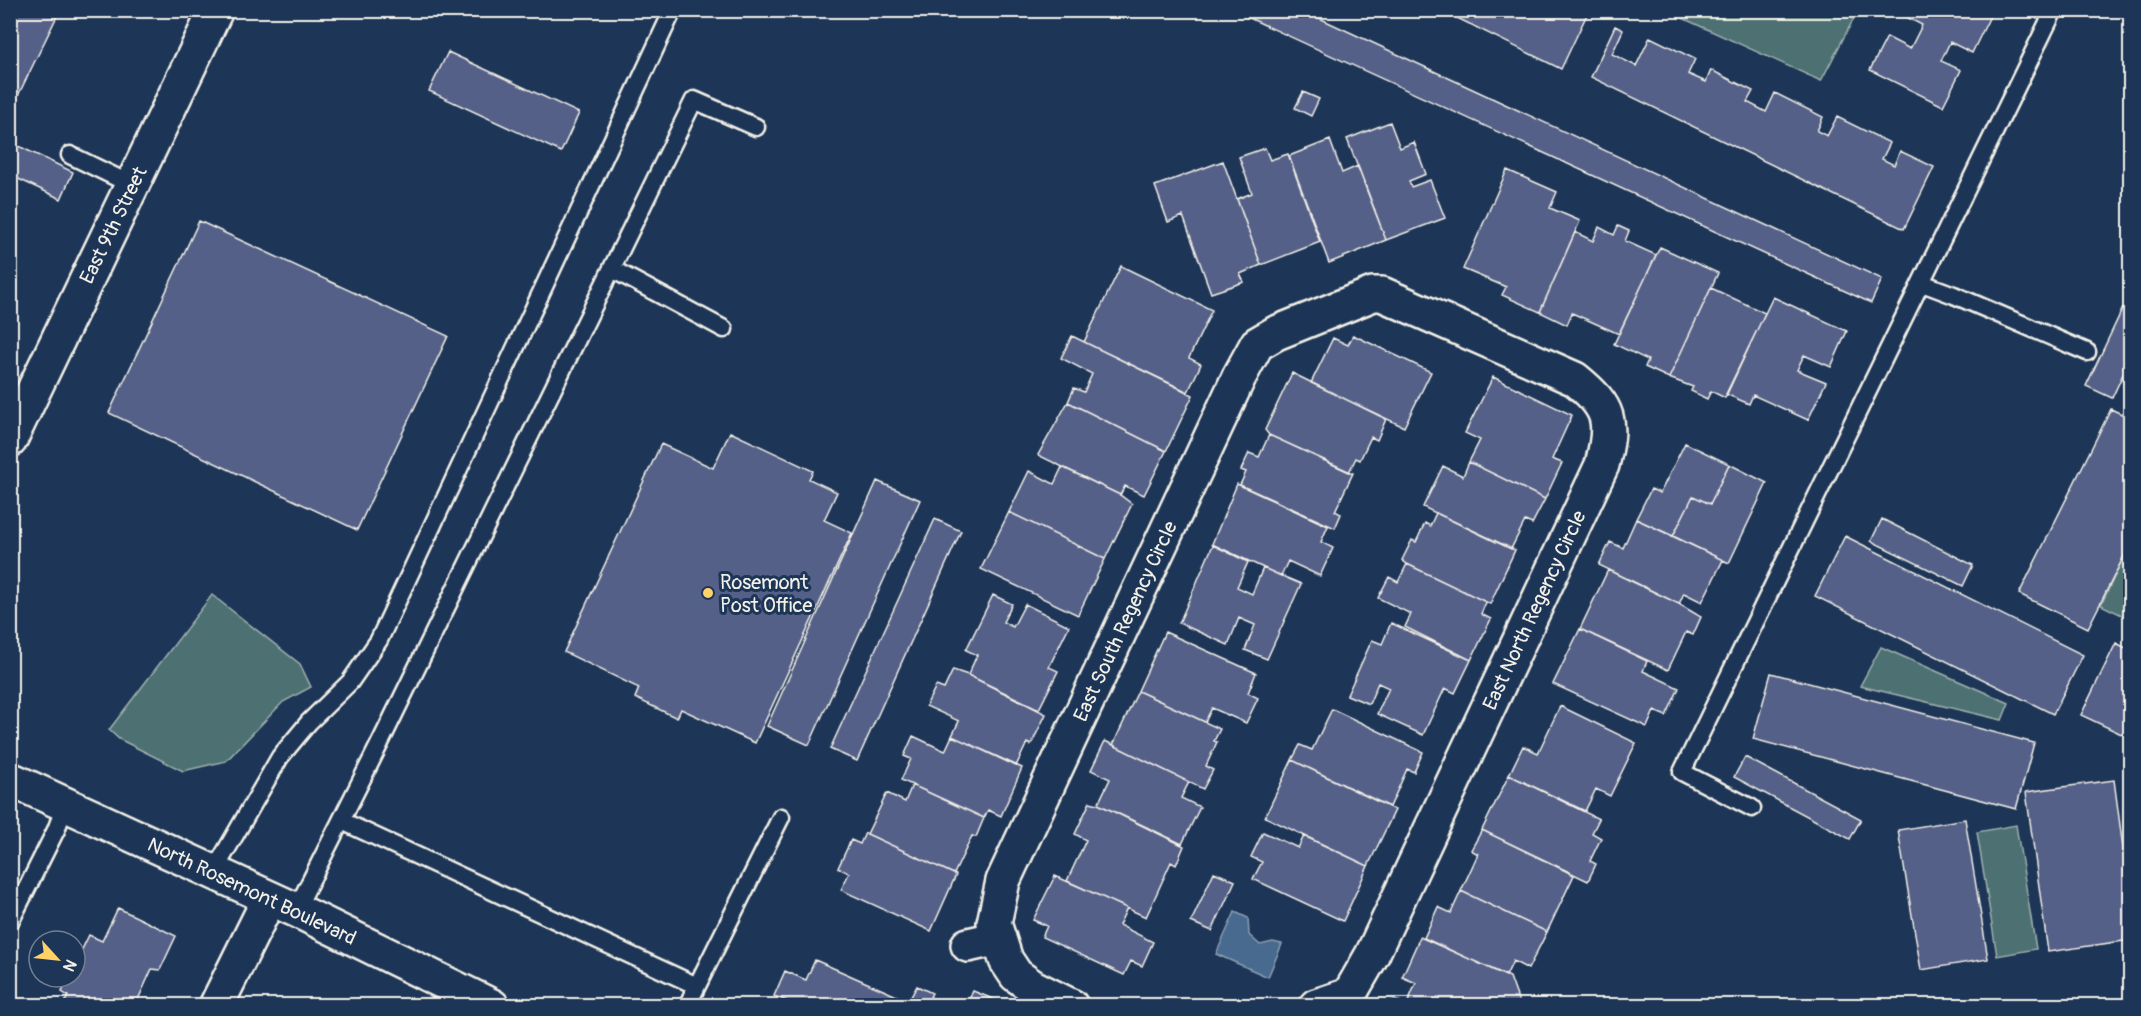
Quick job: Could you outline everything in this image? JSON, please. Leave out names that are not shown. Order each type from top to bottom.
[{"type":"street","name":"East 9th Street","points":[[10,440],[216,10]]},
{"type":"street","name":"East South Regency Circle","points":[[1071,1005],[1033,987],[1017,975],[1006,960],[984,941],[994,923],[1003,881],[1239,377],[1257,344],[1276,333],[1373,294],[1390,297]]},
{"type":"street","name":"East North Regency Circle","points":[[1316,1005],[1349,995],[1372,955],[1602,465],[1608,443],[1608,418],[1596,396],[1575,379],[1390,297]]},
{"type":"street","name":"North Rosemont Boulevard","points":[[10,779],[282,905],[481,1003]]},
{"type":"street","points":[[216,1005],[282,905]]},
{"type":"lane","points":[[213,873],[280,757],[309,722],[350,682],[379,640],[673,10]]},
{"type":"lane","points":[[1752,808],[1682,772],[2054,10]]},
{"type":"lane","points":[[282,905],[342,821],[694,100],[756,127]]},
{"type":"lane","points":[[70,155],[132,185]]},
{"type":"lane","points":[[612,269],[724,329]]},
{"type":"lane","points":[[1922,283],[2087,352]]},
{"type":"lane","points":[[10,922],[56,830],[66,804]]},
{"type":"lane","points":[[687,1005],[780,817]]},
{"type":"lane","points":[[342,821],[697,986]]},
{"type":"green space","points":[[1849,10],[1856,11],[1821,81],[1667,11]]},
{"type":"green space","points":[[2130,544],[2130,603],[2124,616],[2101,605]]},
{"type":"green space","points":[[212,595],[300,664],[311,687],[283,702],[226,761],[183,771],[119,739],[109,730]]},
{"type":"green space","points":[[1881,647],[2009,703],[2002,720],[1860,686]]},
{"type":"green space","points":[[2016,825],[2036,949],[1997,956],[1977,832]]},
{"type":"water","points":[[1235,912],[1248,918],[1249,935],[1260,945],[1273,942],[1282,944],[1268,977],[1216,954]]},
{"type":"building","points":[[10,10],[60,10],[10,112]]},
{"type":"building","points":[[1232,10],[1302,10],[1882,279],[1871,303]]},
{"type":"building","points":[[1441,10],[1547,10],[1554,14],[1555,10],[1589,10],[1561,69]]},
{"type":"building","points":[[1893,10],[1993,10],[1972,53],[1950,42],[1941,61],[1961,70],[1943,106],[1870,70],[1887,37],[1910,49],[1922,25]]},
{"type":"building","points":[[1615,26],[1623,30],[1612,54],[1636,66],[1650,37],[1695,59],[1688,74],[1706,82],[1711,70],[1753,91],[1747,102],[1766,112],[1775,93],[1823,117],[1817,131],[1827,136],[1837,117],[1890,143],[1882,159],[1894,165],[1900,151],[1934,167],[1904,229],[1591,77]]},
{"type":"building","points":[[448,52],[579,113],[561,152],[429,91]]},
{"type":"building","points":[[1303,92],[1319,99],[1311,116],[1295,108]]},
{"type":"building","points":[[1390,122],[1400,148],[1414,142],[1426,174],[1409,181],[1411,187],[1430,180],[1445,218],[1386,240],[1347,139]]},
{"type":"building","points":[[1330,140],[1342,173],[1358,166],[1386,240],[1329,263],[1289,156]]},
{"type":"building","points":[[10,142],[73,172],[61,199],[10,175]]},
{"type":"building","points":[[1265,148],[1270,160],[1288,154],[1320,242],[1261,265],[1237,199],[1252,193],[1239,157]]},
{"type":"building","points":[[1223,161],[1261,265],[1240,274],[1244,282],[1211,293],[1183,216],[1168,222],[1155,186]]},
{"type":"building","points":[[1507,170],[1557,192],[1550,208],[1580,221],[1540,312],[1502,295],[1506,287],[1463,269]]},
{"type":"building","points":[[199,221],[448,336],[357,530],[109,413]]},
{"type":"building","points":[[1618,226],[1629,231],[1625,241],[1656,255],[1619,334],[1572,313],[1567,325],[1540,312],[1575,232],[1593,241],[1599,227],[1614,235]]},
{"type":"building","points":[[1660,247],[1718,273],[1669,378],[1645,367],[1648,360],[1614,344]]},
{"type":"building","points":[[1121,266],[1212,310],[1189,358],[1201,364],[1188,392],[1084,342]]},
{"type":"building","points":[[1711,288],[1765,313],[1725,398],[1711,391],[1707,399],[1691,391],[1693,387],[1669,378]]},
{"type":"building","points":[[2130,293],[2130,359],[2112,398],[2086,386]]},
{"type":"building","points":[[1773,297],[1847,331],[1831,367],[1804,355],[1797,370],[1826,382],[1808,420],[1753,395],[1749,404],[1726,394]]},
{"type":"building","points":[[1353,335],[1431,372],[1404,427],[1311,383],[1333,338],[1348,345]]},
{"type":"building","points":[[1072,336],[1193,395],[1166,451],[1068,402],[1074,388],[1084,392],[1092,374],[1061,358]]},
{"type":"building","points":[[1292,373],[1386,419],[1377,440],[1371,437],[1360,460],[1356,458],[1349,472],[1269,435],[1265,430]]},
{"type":"building","points":[[1493,377],[1572,415],[1552,459],[1562,463],[1545,499],[1469,462],[1480,440],[1465,433]]},
{"type":"building","points":[[1068,402],[1166,451],[1144,495],[1125,486],[1120,495],[1038,455]]},
{"type":"building","points":[[2111,409],[2130,418],[2130,544],[2088,628],[2019,594]]},
{"type":"building","name":"Rosemont Post Office","points":[[730,432],[813,471],[809,479],[837,492],[824,520],[852,533],[755,743],[681,709],[677,718],[635,698],[639,688],[564,652],[661,444],[713,468]]},
{"type":"building","points":[[1269,435],[1353,473],[1335,511],[1341,514],[1335,528],[1240,485],[1246,472],[1241,470],[1249,453],[1259,457]]},
{"type":"building","points":[[1685,443],[1729,464],[1710,504],[1693,496],[1673,536],[1636,519],[1651,489],[1660,493]]},
{"type":"building","points":[[1469,462],[1545,499],[1532,524],[1525,521],[1511,549],[1423,507],[1443,466],[1463,476]]},
{"type":"building","points":[[1729,464],[1767,483],[1729,563],[1673,536],[1693,496],[1710,504]]},
{"type":"building","points":[[1062,467],[1120,495],[1132,504],[1105,559],[1009,512],[1029,471],[1054,484]]},
{"type":"building","points":[[877,481],[920,500],[809,745],[767,726]]},
{"type":"building","points":[[1237,484],[1328,526],[1321,542],[1333,548],[1320,576],[1288,561],[1281,576],[1212,544]]},
{"type":"building","points":[[1009,512],[1105,559],[1078,615],[981,569]]},
{"type":"building","points":[[1436,513],[1515,550],[1490,604],[1402,560],[1412,540],[1416,542],[1425,523],[1430,526]]},
{"type":"building","points":[[935,519],[961,531],[857,761],[830,749]]},
{"type":"building","points":[[1636,519],[1723,560],[1702,602],[1684,593],[1679,604],[1599,565],[1610,542],[1623,548]]},
{"type":"building","points":[[1882,519],[1973,565],[1963,586],[1871,541]]},
{"type":"building","points":[[1845,536],[2083,655],[2053,714],[1815,596]]},
{"type":"building","points":[[1213,545],[1248,562],[1237,587],[1252,594],[1263,568],[1301,584],[1267,659],[1245,650],[1255,625],[1239,618],[1228,645],[1179,623]]},
{"type":"building","points":[[1407,564],[1486,602],[1481,614],[1491,619],[1471,660],[1405,627],[1411,614],[1378,598],[1389,577],[1398,582]]},
{"type":"building","points":[[1608,570],[1701,617],[1693,635],[1686,632],[1668,670],[1580,629]]},
{"type":"building","points":[[993,595],[1012,604],[1003,622],[1013,627],[1025,604],[1069,626],[1049,667],[1058,671],[1039,709],[968,675],[977,655],[966,650]]},
{"type":"building","points":[[1391,623],[1471,660],[1455,693],[1445,688],[1423,735],[1377,714],[1389,688],[1378,683],[1369,704],[1347,695],[1372,640],[1382,644]]},
{"type":"building","points":[[1580,629],[1647,661],[1643,671],[1679,688],[1666,716],[1654,711],[1647,727],[1553,684]]},
{"type":"building","points":[[1165,632],[1256,673],[1248,693],[1258,698],[1246,723],[1212,708],[1205,722],[1138,691]]},
{"type":"building","points":[[2116,643],[2130,650],[2130,738],[2081,715]]},
{"type":"building","points":[[953,670],[968,675],[1046,714],[1031,745],[1027,743],[1016,766],[952,736],[959,721],[926,706],[936,686],[944,689]]},
{"type":"building","points":[[1771,673],[2034,743],[2016,809],[1753,739]]},
{"type":"building","points":[[1138,691],[1220,729],[1206,766],[1213,770],[1203,789],[1113,745]]},
{"type":"building","points":[[1560,706],[1636,743],[1610,796],[1596,789],[1585,811],[1509,775],[1523,746],[1538,753]]},
{"type":"building","points":[[1332,709],[1423,752],[1414,772],[1407,769],[1390,807],[1292,760],[1300,745],[1312,750]]},
{"type":"building","points":[[913,736],[945,751],[952,736],[1022,768],[1001,816],[988,810],[984,818],[901,780],[911,759],[904,756]]},
{"type":"building","points":[[1105,741],[1189,782],[1181,798],[1200,807],[1182,844],[1098,804],[1110,779],[1091,770]]},
{"type":"building","points":[[1745,757],[1861,819],[1850,839],[1734,777]]},
{"type":"building","points":[[1292,760],[1395,810],[1368,866],[1265,817]]},
{"type":"building","points":[[1509,775],[1599,819],[1592,833],[1601,838],[1590,861],[1596,864],[1588,881],[1482,830]]},
{"type":"building","points":[[2114,780],[2130,901],[2130,940],[2048,952],[2026,792]]},
{"type":"building","points":[[912,785],[984,818],[976,837],[972,836],[954,874],[867,834],[887,793],[905,802]]},
{"type":"building","points":[[1090,802],[1184,846],[1176,865],[1171,862],[1146,917],[1067,881],[1086,840],[1075,834]]},
{"type":"building","points":[[1965,819],[1988,959],[1921,970],[1898,830]]},
{"type":"building","points":[[1482,830],[1574,875],[1547,932],[1461,891],[1478,854],[1471,850]]},
{"type":"building","points":[[1263,832],[1298,848],[1304,836],[1368,866],[1343,921],[1253,879],[1262,862],[1251,857]]},
{"type":"building","points":[[865,833],[956,875],[931,931],[841,890],[849,873],[838,868],[851,840],[860,844]]},
{"type":"building","points":[[1214,872],[1235,881],[1212,931],[1191,922]]},
{"type":"building","points":[[1055,876],[1127,908],[1119,925],[1153,942],[1142,966],[1131,961],[1124,975],[1042,937],[1047,926],[1033,920]]},
{"type":"building","points":[[1461,891],[1547,932],[1528,969],[1513,961],[1506,976],[1424,938],[1438,907],[1451,913]]},
{"type":"building","points":[[118,908],[176,936],[160,970],[152,969],[135,1006],[128,1004],[127,1006],[63,1006],[68,996],[62,992],[63,989],[87,989],[87,939],[89,935],[102,941]]},
{"type":"building","points":[[1420,937],[1510,977],[1519,1002],[1518,1006],[1416,1006],[1408,1002],[1416,983],[1402,977]]},
{"type":"building","points":[[815,960],[908,1001],[906,1006],[791,1006],[792,1003],[774,996],[785,971],[806,980]]},
{"type":"building","points":[[917,986],[932,993],[930,997],[949,1006],[906,1006]]},
{"type":"building","points":[[973,991],[1008,1005],[1008,1006],[966,1006]]},
{"type":"waterway","points":[[1395,1004],[1399,1006]]},
{"type":"place","name":"Rosemont Post Office","points":[[708,593]]}]
